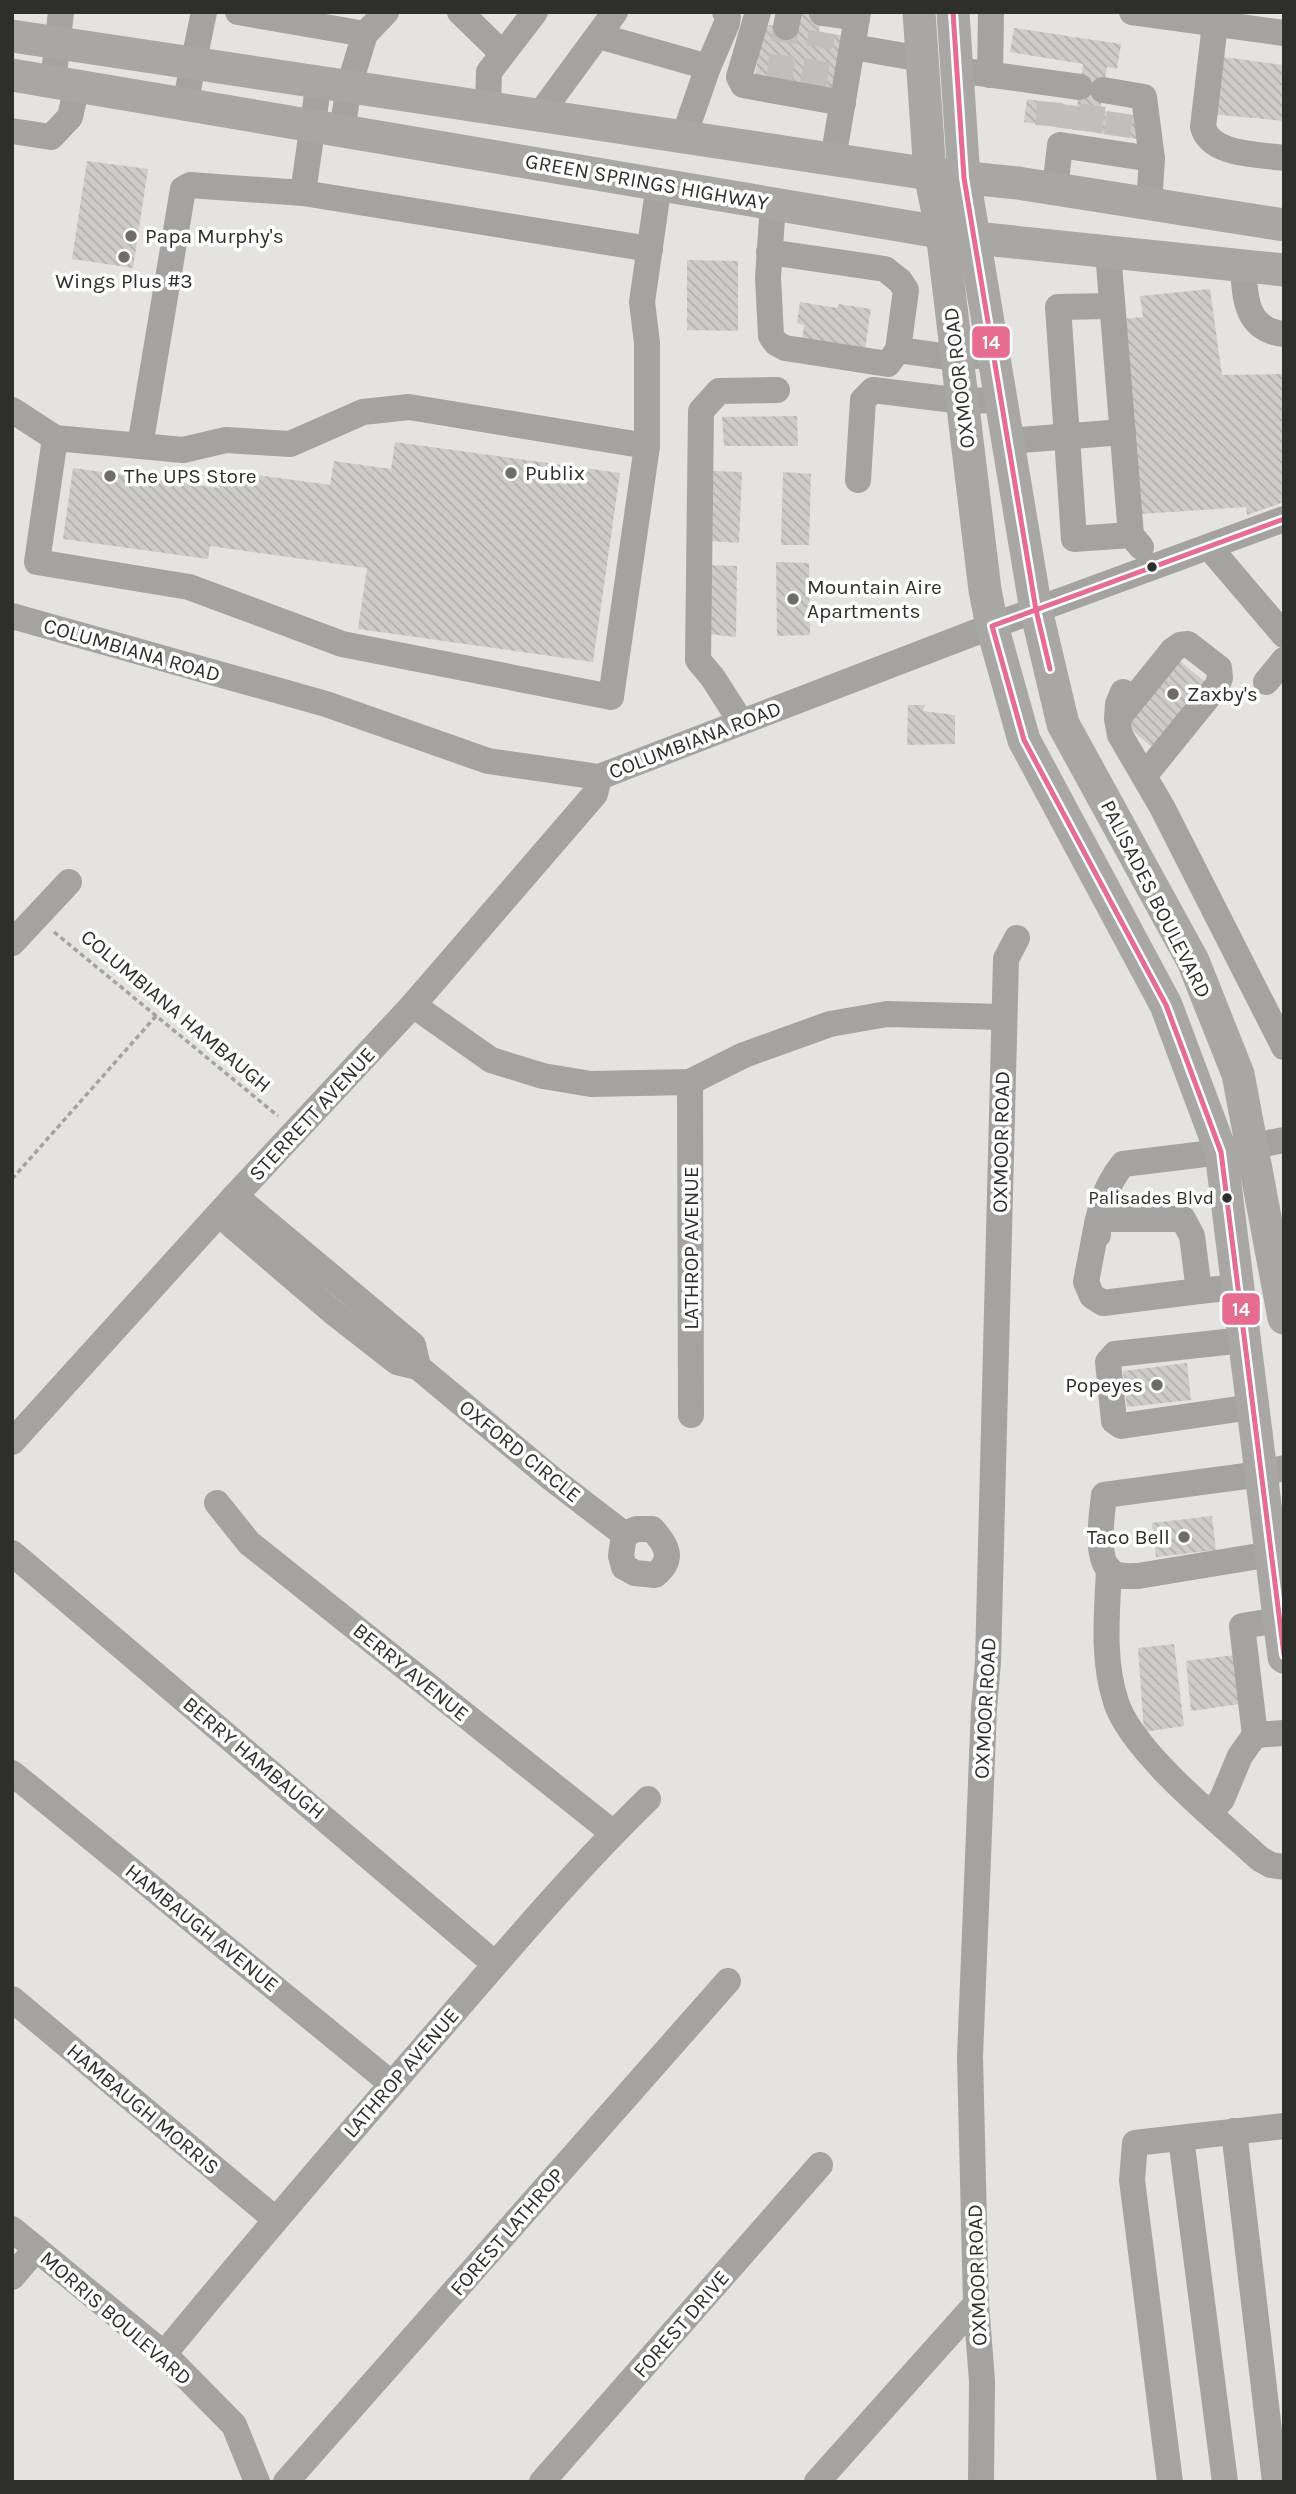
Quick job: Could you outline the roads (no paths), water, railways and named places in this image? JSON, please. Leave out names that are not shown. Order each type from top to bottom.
[{"type":"main road","name":"OXMOOR ROAD","points":[[919,12],[930,174],[942,232],[985,590],[992,626],[1024,740]]},
{"type":"main road","name":"OXMOOR ROAD","points":[[953,12],[964,178],[1035,610]]},
{"type":"main road","points":[[12,36],[59,27],[193,62],[1284,225]]},
{"type":"main road","name":"GREEN SPRINGS HIGHWAY","points":[[12,75],[975,238],[1284,270]]},
{"type":"main road","points":[[479,154],[488,106]]},
{"type":"main road","name":"PALISADES BOULEVARD","points":[[1035,610],[1063,724],[1193,961],[1238,1074],[1284,1318]]},
{"type":"main road","name":"PALISADES BOULEVARD","points":[[1024,740],[1166,1005],[1252,1146],[1237,1287],[1252,1407],[1272,1471],[1271,1554],[1284,1657]]},
{"type":"street","points":[[185,104],[204,12]]},
{"type":"street","points":[[238,12],[365,34]]},
{"type":"street","points":[[303,192],[327,128],[334,83],[365,34],[386,12]]},
{"type":"street","points":[[460,12],[502,53]]},
{"type":"street","points":[[488,106],[489,72],[535,12]]},
{"type":"street","points":[[540,114],[615,12]]},
{"type":"street","points":[[684,136],[708,67],[727,23],[728,16],[724,12]]},
{"type":"street","points":[[758,12],[739,77],[743,85],[778,86],[812,92],[843,103]]},
{"type":"street","points":[[990,75],[991,12]]},
{"type":"street","points":[[1132,12],[1177,15],[1214,24],[1284,33]]},
{"type":"street","points":[[823,19],[858,15],[833,159]]},
{"type":"street","points":[[1214,24],[1203,127],[1205,134],[1222,148],[1284,158]]},
{"type":"street","points":[[12,131],[51,138],[70,117],[59,27]]},
{"type":"street","points":[[599,36],[708,67]]},
{"type":"street","points":[[853,47],[922,59]]},
{"type":"street","points":[[957,70],[990,75],[1083,117],[1152,159]]},
{"type":"street","points":[[1083,117],[1144,97],[1152,159],[1149,204]]},
{"type":"street","points":[[1055,189],[1083,117]]},
{"type":"street","points":[[55,438],[37,562],[188,587],[342,644],[611,696],[647,446],[647,343],[642,302],[659,184]]},
{"type":"street","points":[[140,446],[183,189],[190,185],[303,192],[649,249]]},
{"type":"street","points":[[769,252],[885,270],[893,274],[906,290],[898,350],[888,364],[785,348],[771,336],[768,278],[769,252],[773,203]]},
{"type":"street","points":[[1108,252],[1131,535],[1156,566]]},
{"type":"street","points":[[1243,266],[1245,296],[1250,313],[1260,326],[1272,333],[1284,334]]},
{"type":"street","points":[[1112,306],[1058,307],[1074,539],[1131,535]]},
{"type":"street","points":[[898,350],[956,358],[994,354]]},
{"type":"street","points":[[741,722],[698,660],[701,411],[719,391],[777,390]]},
{"type":"street","points":[[858,480],[863,400],[873,390],[962,401],[1001,400]]},
{"type":"street","points":[[12,410],[55,438],[183,450],[226,440],[290,444],[363,412],[409,407],[647,446]]},
{"type":"street","points":[[1008,440],[1122,432]]},
{"type":"street","name":"COLUMBIANA ROAD","points":[[12,616],[326,704],[488,761],[599,777],[992,626],[1284,519]]},
{"type":"street","points":[[1209,547],[1284,635]]},
{"type":"street","points":[[1117,719],[1180,645],[1188,644],[1219,668],[1217,686],[1144,775]]},
{"type":"street","points":[[1266,682],[1284,660]]},
{"type":"street","points":[[1122,692],[1117,719],[1120,734],[1144,775],[1284,1047]]},
{"type":"street","name":"STERRETT AVENUE","points":[[12,1442],[413,1005],[595,794],[599,777]]},
{"type":"street","points":[[12,943],[69,882]]},
{"type":"street","name":"OXMOOR ROAD","points":[[981,2482],[982,2381],[976,2304],[970,2057],[988,1649],[1003,1017],[1006,959],[1017,938]]},
{"type":"street","points":[[413,1005],[491,1060],[543,1076],[591,1084],[690,1082],[744,1055],[830,1024],[887,1014],[1003,1017]]},
{"type":"street","name":"LATHROP AVENUE","points":[[690,1082],[691,1415]]},
{"type":"street","points":[[1237,1287],[1103,1303],[1092,1296],[1086,1282],[1098,1219],[1110,1180],[1122,1164],[1252,1146]]},
{"type":"street","name":"OXFORD CIRCLE","points":[[227,1206],[342,1303],[413,1345],[418,1367],[551,1478],[624,1534]]},
{"type":"street","points":[[1098,1219],[1184,1219],[1192,1236],[1195,1291]]},
{"type":"street","points":[[1244,1340],[1115,1354],[1108,1362],[1114,1421],[1121,1426],[1252,1407]]},
{"type":"street","points":[[1271,1554],[1138,1576],[1117,1575],[1103,1560],[1102,1550],[1104,1495],[1272,1471]]},
{"type":"street","name":"BERRY AVENUE","points":[[217,1503],[249,1543],[613,1833]]},
{"type":"street","name":"BERRY HAMBAUGH","points":[[12,1553],[495,1964]]},
{"type":"street","points":[[1109,1569],[1107,1650],[1116,1703],[1140,1743],[1159,1765],[1260,1859],[1271,1865],[1284,1867]]},
{"type":"street","points":[[1210,1812],[1222,1799],[1240,1756],[1255,1735],[1242,1626],[1279,1620]]},
{"type":"street","points":[[1255,1735],[1284,1733]]},
{"type":"street","name":"HAMBAUGH AVENUE","points":[[12,1773],[392,2084]]},
{"type":"street","name":"LATHROP AVENUE","points":[[164,2354],[275,2219],[495,1964],[594,1851],[648,1799]]},
{"type":"street","name":"FOREST LATHROP","points":[[286,2482],[728,1981]]},
{"type":"street","name":"HAMBAUGH MORRIS","points":[[12,1999],[275,2219]]},
{"type":"street","points":[[1170,2482],[1132,2180],[1135,2143],[1284,2126]]},
{"type":"street","points":[[1234,2132],[1275,2482]]},
{"type":"street","points":[[1181,2138],[1225,2482]]},
{"type":"street","name":"FOREST DRIVE","points":[[542,2482],[820,2165]]},
{"type":"street","name":"MORRIS BOULEVARD","points":[[12,2229],[164,2354],[234,2425],[257,2482]]},
{"type":"street","points":[[12,2277],[36,2249]]},
{"type":"street","points":[[817,2482],[976,2304]]},
{"type":"tunnel","points":[[779,81],[786,27]]},
{"type":"tunnel","points":[[813,86],[822,32]]},
{"type":"tunnel","points":[[1089,131],[1095,89]]},
{"type":"tunnel","points":[[1048,126],[1050,102]]},
{"type":"tunnel","points":[[1069,129],[1072,106]]},
{"type":"tunnel","points":[[1117,136],[1120,113]]},
{"type":"place","name":"Papa Murphy's","points":[[131,236]]},
{"type":"place","name":"Wings Plus #3","points":[[124,257]]},
{"type":"place","name":"Publix","points":[[511,473]]},
{"type":"place","name":"The UPS Store","points":[[110,476]]},
{"type":"place","name":"Mountain Aire Apartments","points":[[793,599]]},
{"type":"place","name":"Zaxby's","points":[[1173,694]]},
{"type":"place","name":"Palisades Blvd","points":[[1227,1198]]},
{"type":"place","name":"Popeyes","points":[[1157,1385]]},
{"type":"place","name":"Taco Bell","points":[[1184,1537]]}]
